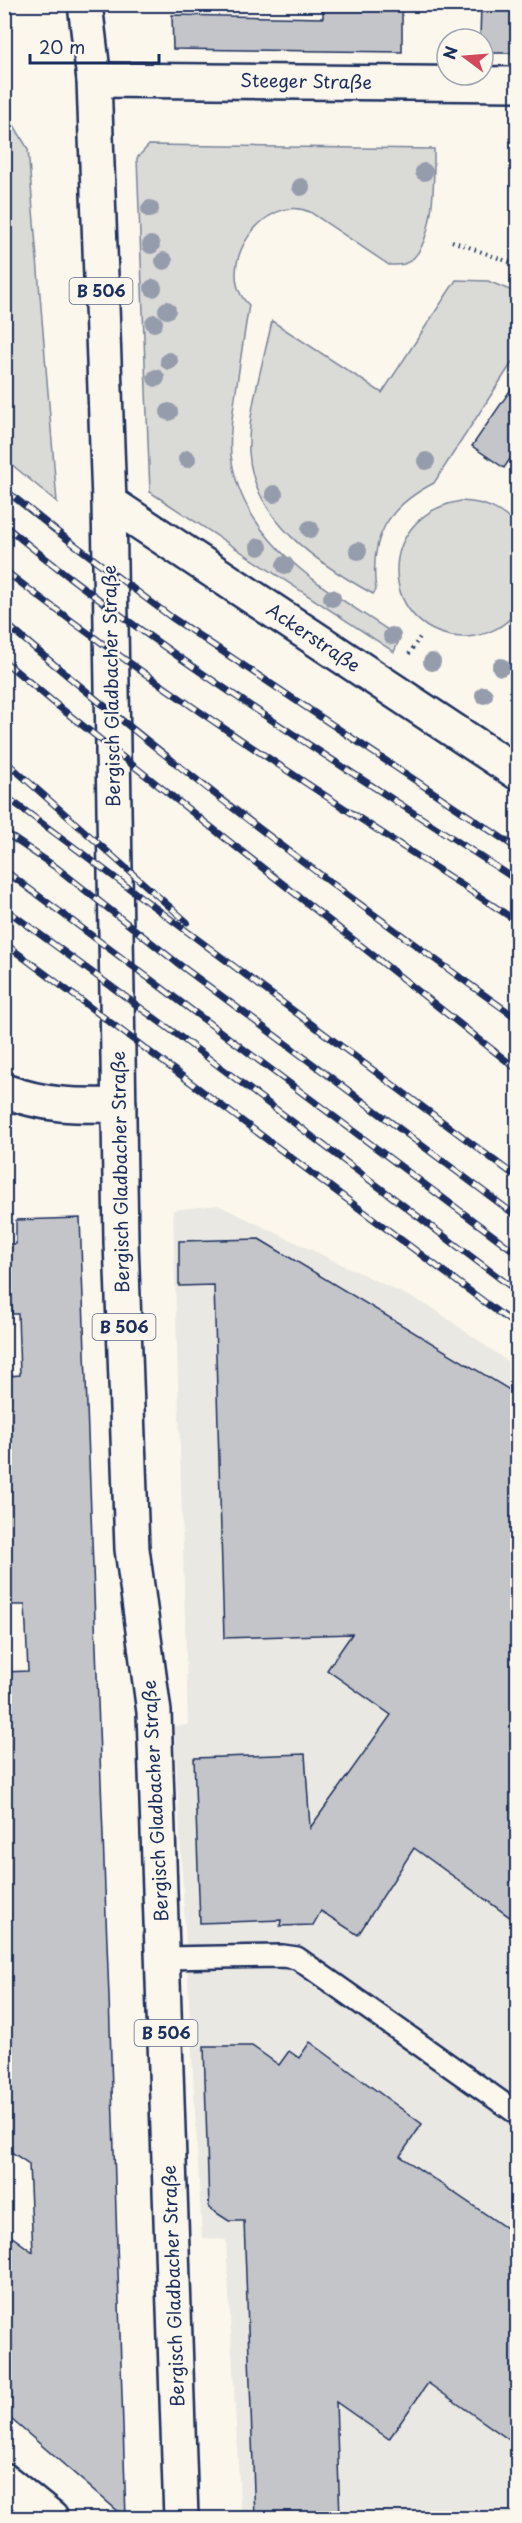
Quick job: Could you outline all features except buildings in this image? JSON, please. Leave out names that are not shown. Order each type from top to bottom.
[{"type":"main road","name":"Bergisch Gladbacher Straße","points":[[85,4],[94,80],[109,502],[119,1105],[132,1550],[154,1712],[181,2518]]},
{"type":"main road","name":"Steeger Straße","points":[[94,80],[518,84]]},
{"type":"main road","name":"Ackerstraße","points":[[109,502],[518,773]]},
{"type":"main road","points":[[4,1091],[35,1101],[65,1106],[119,1105]]},
{"type":"main road","points":[[4,2480],[51,2518]]},
{"type":"lane","points":[[164,1958],[283,1956],[297,1958],[518,2114]]},
{"type":"path","points":[[452,241],[518,267]]},
{"type":"shaded area","points":[[5,110],[28,149],[57,502],[5,459]]},
{"type":"shaded area","points":[[149,145],[434,149],[433,194],[428,230],[414,257],[404,264],[389,265],[310,212],[293,208],[276,213],[260,223],[248,237],[239,254],[236,272],[239,290],[249,305],[231,431],[231,455],[239,487],[252,516],[271,541],[294,563],[319,584],[400,638],[394,652],[150,492],[137,158]]},
{"type":"shaded area","points":[[456,280],[488,281],[517,293],[517,355],[434,483],[404,503],[385,526],[376,555],[376,590],[373,594],[331,569],[292,538],[262,499],[253,477],[249,437],[257,386],[272,321],[382,393]]},
{"type":"shaded area","points":[[461,501],[477,503],[499,511],[517,527],[517,611],[507,622],[494,630],[466,637],[437,632],[416,618],[403,598],[397,575],[400,551],[411,529],[432,511]]},
{"type":"shaded area","points":[[218,1205],[431,1307],[517,1368],[517,2518],[241,2518],[226,2240],[202,2238],[174,1726],[188,1725],[173,1210]]},
{"type":"railway","points":[[4,489],[171,617],[518,849]]},
{"type":"railway","points":[[4,525],[65,574],[192,666],[518,881]]},
{"type":"railway","points":[[4,570],[129,663],[193,707],[518,922]]},
{"type":"railway","points":[[4,622],[129,726],[256,826],[386,924],[518,1019]]},
{"type":"railway","points":[[4,661],[518,1070]]},
{"type":"railway","points":[[4,760],[187,922]]},
{"type":"railway","points":[[4,795],[518,1178]]},
{"type":"railway","points":[[4,832],[57,868],[176,962],[518,1217]]},
{"type":"railway","points":[[4,870],[518,1254]]},
{"type":"railway","points":[[4,908],[179,1036],[518,1292]]},
{"type":"railway","points":[[4,943],[518,1327]]}]
